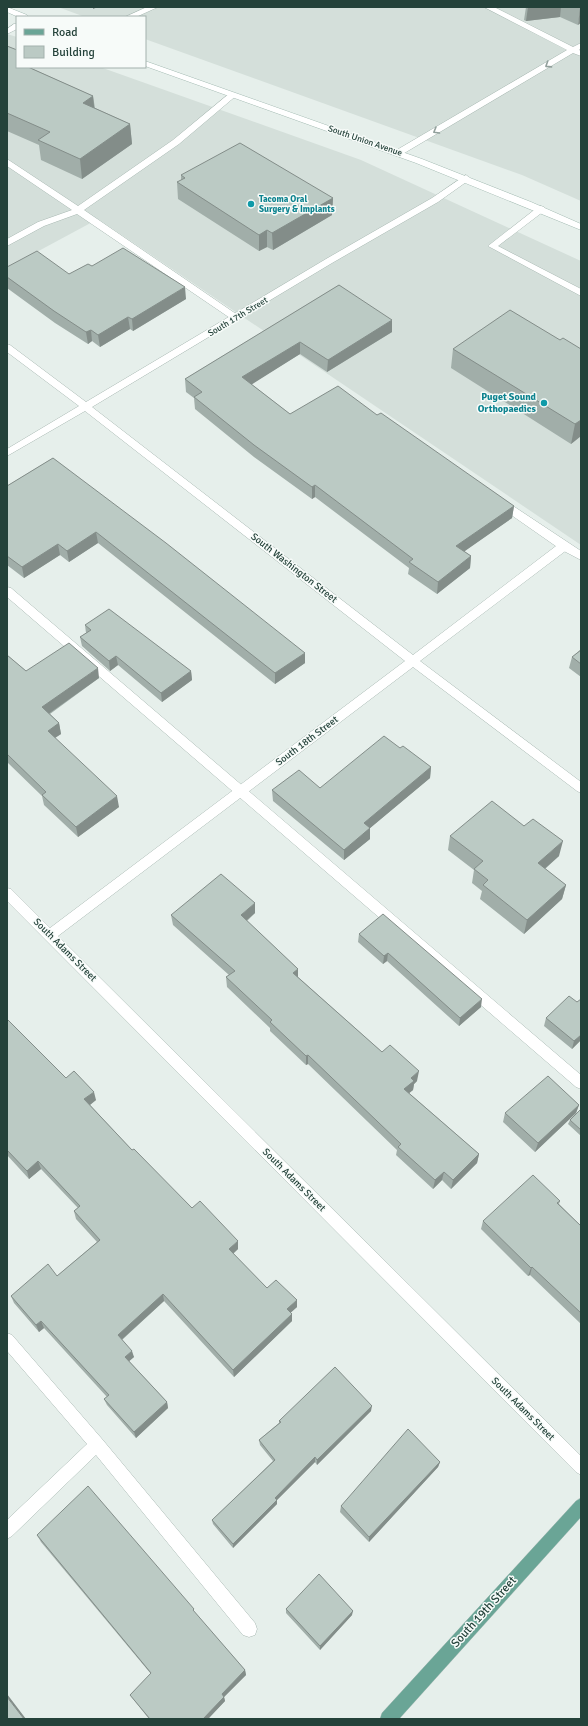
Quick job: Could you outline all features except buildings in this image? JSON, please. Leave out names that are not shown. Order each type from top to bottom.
[{"type":"main road","name":"South 19th Street","points":[[388,1719],[581,1506]]},
{"type":"street","points":[[138,16],[154,7]]},
{"type":"street","points":[[488,7],[581,54]]},
{"type":"street","points":[[7,9],[22,16]]},
{"type":"street","points":[[7,32],[16,27]]},
{"type":"street","points":[[398,152],[581,45]]},
{"type":"street","name":"South Union Avenue","points":[[146,63],[398,152],[466,178],[581,227]]},
{"type":"street","points":[[7,243],[41,224],[77,211],[176,142],[233,95]]},
{"type":"street","points":[[7,162],[236,318]]},
{"type":"street","name":"South 17th Street","points":[[7,453],[236,318],[329,261],[435,200],[466,178]]},
{"type":"street","points":[[540,209],[492,246],[581,292]]},
{"type":"street","name":"South Washington Street","points":[[7,347],[86,406],[413,661],[581,788]]},
{"type":"street","points":[[490,495],[581,556]]},
{"type":"street","name":"South 18th Street","points":[[50,935],[564,546]]},
{"type":"street","points":[[7,592],[581,1083]]},
{"type":"street","name":"South Adams Street","points":[[7,893],[581,1467]]},
{"type":"street","points":[[7,1340],[97,1444],[249,1629]]},
{"type":"street","points":[[7,1531],[97,1444]]},
{"type":"shaded area","points":[[58,7],[581,7],[581,201],[522,175],[146,39],[146,16],[82,16]]},
{"type":"shaded area","points":[[7,34],[16,37],[16,68],[103,68],[361,160],[581,261],[581,545],[98,219],[7,268]]},
{"type":"place","name":"Tacoma Oral Surgery & Implants","points":[[251,204]]},
{"type":"place","name":"Puget Sound Orthopaedics","points":[[544,403]]}]
